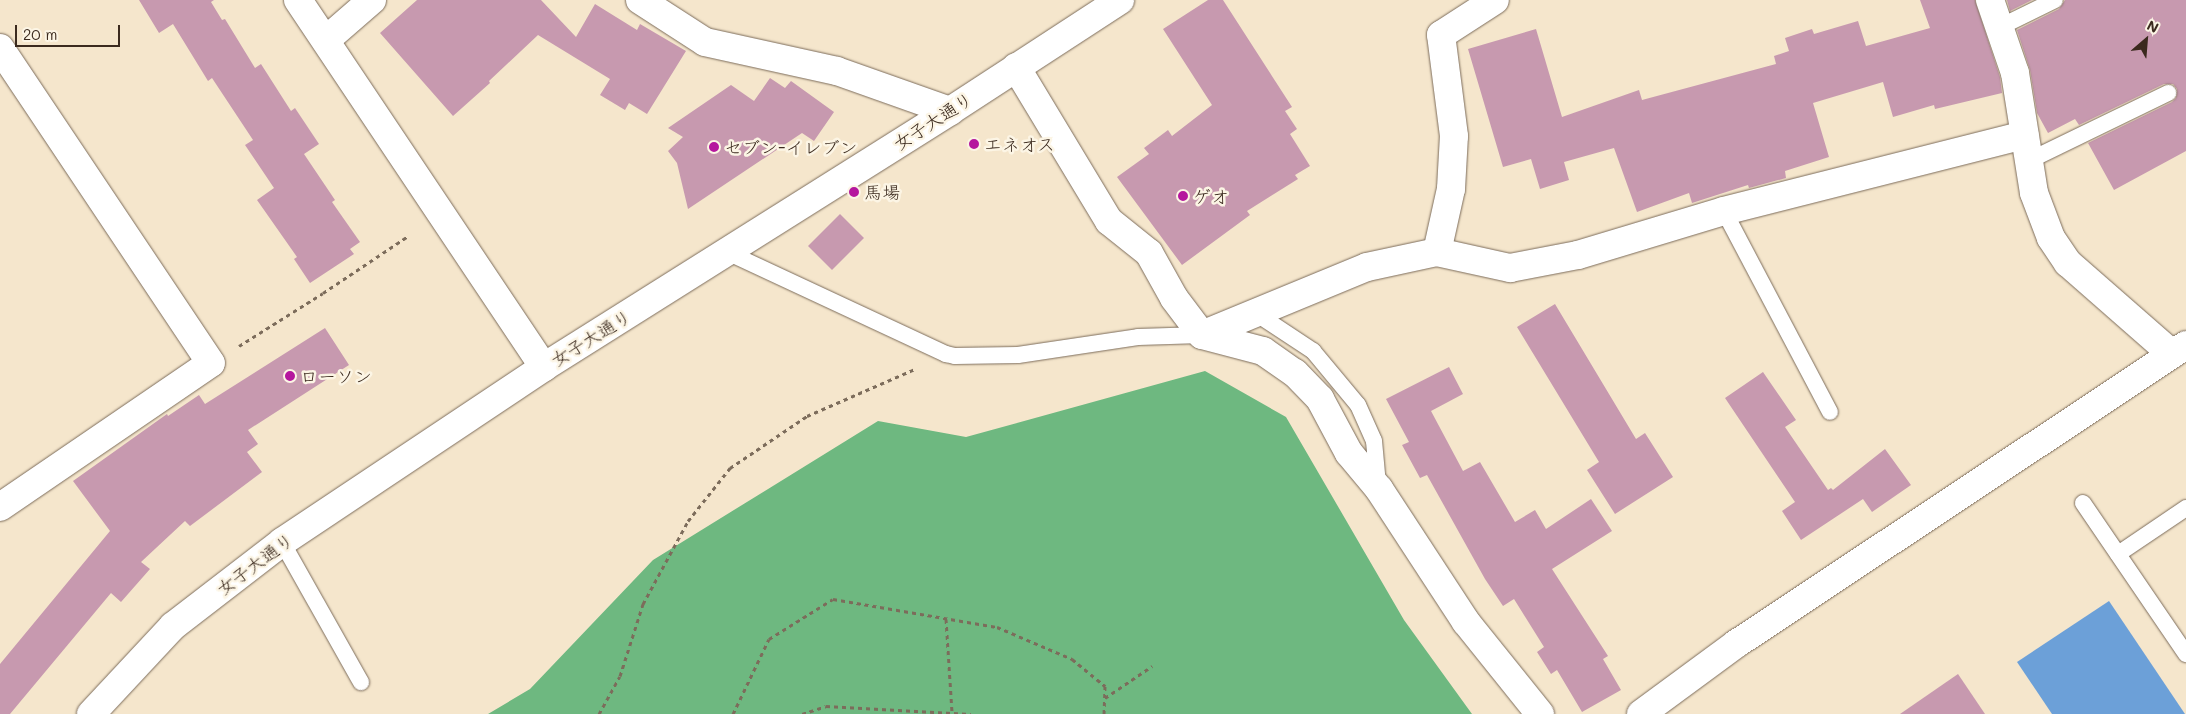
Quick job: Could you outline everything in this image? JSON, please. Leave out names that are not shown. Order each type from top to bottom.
[{"type":"street","points":[[298,0],[544,367]]},
{"type":"street","points":[[326,40],[372,0]]},
{"type":"street","points":[[640,0],[705,42],[837,71],[950,110]]},
{"type":"street","name":"女子大通り","points":[[91,714],[173,626],[282,542],[544,367],[1120,0]]},
{"type":"street","points":[[1437,252],[1451,189],[1454,136],[1441,36],[1495,0]]},
{"type":"street","points":[[1641,714],[1736,644],[2179,349],[2068,263],[2051,238],[2034,193],[2015,72],[1990,0]]},
{"type":"street","points":[[0,48],[211,363],[0,507]]},
{"type":"street","points":[[1016,67],[1109,221],[1148,253],[1174,298],[1202,335],[1263,351],[1295,373],[1320,400],[1349,453],[1378,489],[1466,622],[1540,714]]},
{"type":"street","points":[[1202,335],[1367,267],[1437,252],[1510,268],[1578,255],[1724,211],[2027,148]]},
{"type":"lane","points":[[2000,27],[2055,0]]},
{"type":"lane","points":[[2027,148],[2168,93]]},
{"type":"lane","points":[[1724,211],[1830,412]]},
{"type":"lane","points":[[727,252],[946,354],[955,356],[1018,355],[1138,337],[1202,335]]},
{"type":"lane","points":[[1254,312],[1313,351],[1358,405],[1374,441],[1378,489]]},
{"type":"lane","points":[[2083,503],[2186,654]]},
{"type":"lane","points":[[2118,554],[2186,508]]},
{"type":"lane","points":[[282,542],[361,682]]},
{"type":"path","points":[[211,363],[287,317],[408,236]]},
{"type":"path","points":[[599,714],[620,676],[643,604],[688,521],[730,468],[807,416],[946,354]]},
{"type":"path","points":[[733,714],[769,639],[833,599],[997,627],[1072,659],[1105,686],[1104,714]]},
{"type":"path","points":[[946,619],[952,713]]},
{"type":"path","points":[[1105,699],[1152,666]]},
{"type":"path","points":[[802,714],[826,706],[971,714]]},
{"type":"green space","points":[[1205,371],[1286,417],[1404,620],[1472,714],[488,714],[530,689],[653,560],[878,421],[966,437]]},
{"type":"water","points":[[2109,601],[2185,714],[2052,714],[2017,662]]},
{"type":"building","points":[[139,0],[214,0],[211,2],[222,20],[225,19],[255,68],[261,64],[291,111],[295,108],[319,144],[304,154],[335,200],[332,202],[360,242],[350,249],[354,254],[310,283],[294,259],[297,257],[257,200],[274,188],[245,145],[253,140],[212,78],[208,81],[173,24],[159,33]]},
{"type":"building","points":[[417,0],[541,0],[576,37],[595,4],[637,30],[640,24],[686,51],[647,114],[629,103],[625,110],[600,95],[610,79],[538,35],[489,81],[490,83],[453,116],[380,33]]},
{"type":"building","points":[[1208,0],[1223,0],[1292,107],[1285,111],[1297,129],[1290,134],[1310,166],[1295,175],[1298,179],[1247,211],[1250,215],[1182,265],[1117,177],[1149,154],[1144,148],[1168,130],[1172,136],[1212,105],[1163,29]]},
{"type":"building","points":[[1920,0],[1975,0],[2000,77],[2002,93],[1935,109],[1934,105],[1893,117],[1883,82],[1813,103],[1829,157],[1785,171],[1786,178],[1749,188],[1748,185],[1692,203],[1689,193],[1637,212],[1614,148],[1564,162],[1569,180],[1540,189],[1531,159],[1503,167],[1468,49],[1536,29],[1562,117],[1639,90],[1642,100],[1776,64],[1774,56],[1789,51],[1785,38],[1812,29],[1814,34],[1858,21],[1866,46],[1930,28]]},
{"type":"building","points":[[2007,0],[2032,0],[2010,11]]},
{"type":"building","points":[[2065,0],[2186,0],[2186,151],[2114,190],[2088,143],[2172,102],[2176,98],[2177,89],[2173,84],[2164,84],[2079,125],[2075,119],[2048,133],[2037,113],[2030,70],[2017,30],[2059,9]]},
{"type":"building","points":[[770,78],[785,88],[791,81],[834,112],[814,141],[802,133],[688,209],[677,163],[668,151],[683,137],[668,128],[731,85],[754,101]]},
{"type":"building","points":[[840,214],[864,238],[832,270],[808,246]]},
{"type":"building","points":[[1555,304],[1636,439],[1645,433],[1673,477],[1615,514],[1587,470],[1599,462],[1517,327]]},
{"type":"building","points":[[325,328],[349,365],[248,430],[258,444],[247,452],[262,472],[190,526],[185,521],[141,562],[150,569],[121,602],[111,593],[10,714],[0,714],[0,664],[110,531],[73,481],[167,414],[168,416],[199,395],[205,404]]},
{"type":"building","points":[[1449,367],[1463,394],[1431,411],[1463,471],[1480,462],[1515,522],[1535,510],[1546,529],[1591,499],[1612,531],[1552,569],[1608,656],[1603,659],[1621,690],[1582,712],[1557,670],[1551,674],[1537,652],[1544,647],[1514,599],[1503,606],[1485,579],[1427,475],[1420,478],[1402,445],[1409,442],[1386,399]]},
{"type":"building","points":[[1763,372],[1796,420],[1785,427],[1828,490],[1831,488],[1833,490],[1885,449],[1911,485],[1872,512],[1863,499],[1801,540],[1782,511],[1795,502],[1725,398]]},
{"type":"building","points":[[1958,674],[1985,714],[1900,714]]},
{"type":"place","name":"エネオス","points":[[974,144]]},
{"type":"place","name":"セブン-イレブン","points":[[714,147]]},
{"type":"place","name":"馬場","points":[[854,192]]},
{"type":"place","name":"ゲオ","points":[[1183,196]]},
{"type":"place","name":"ローソン","points":[[290,376]]}]
